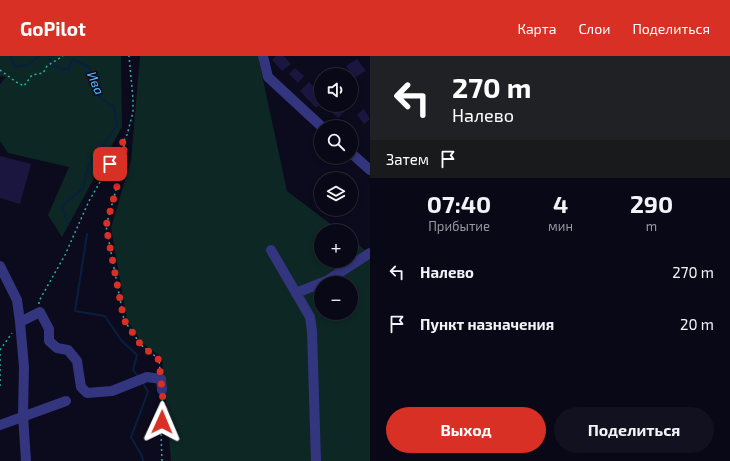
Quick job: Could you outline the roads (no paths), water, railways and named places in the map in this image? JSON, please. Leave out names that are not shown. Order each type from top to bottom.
[{"type":"street","points":[[263,56],[268,77],[314,120]]},
{"type":"street","points":[[358,159],[370,170]]},
{"type":"street","points":[[271,250],[310,317],[312,331],[316,461]]},
{"type":"street","points":[[334,276],[370,254]]},
{"type":"street","points":[[0,266],[17,300],[20,322],[24,367],[23,415],[26,461]]},
{"type":"street","points":[[296,293],[314,286]]},
{"type":"street","points":[[20,322],[40,312],[49,329],[49,340],[57,348],[68,350],[76,361],[81,387],[87,393],[112,391],[147,377],[161,379],[162,390]]},
{"type":"street","points":[[0,425],[23,415],[66,401]]},
{"type":"waterway","name":"Ива","points":[[10,56],[15,67],[28,65],[39,56]]},
{"type":"waterway","name":"Ива","points":[[48,56],[54,66],[68,70],[73,59],[90,68],[99,97],[114,107],[117,125],[88,166],[83,188],[62,206],[68,224]]},
{"type":"waterway","name":"Ива","points":[[87,234],[75,311],[105,316],[121,340],[137,355],[133,370],[137,375]]},
{"type":"waterway","name":"Ива","points":[[143,461],[142,456],[131,437],[148,392],[144,385]]}]
